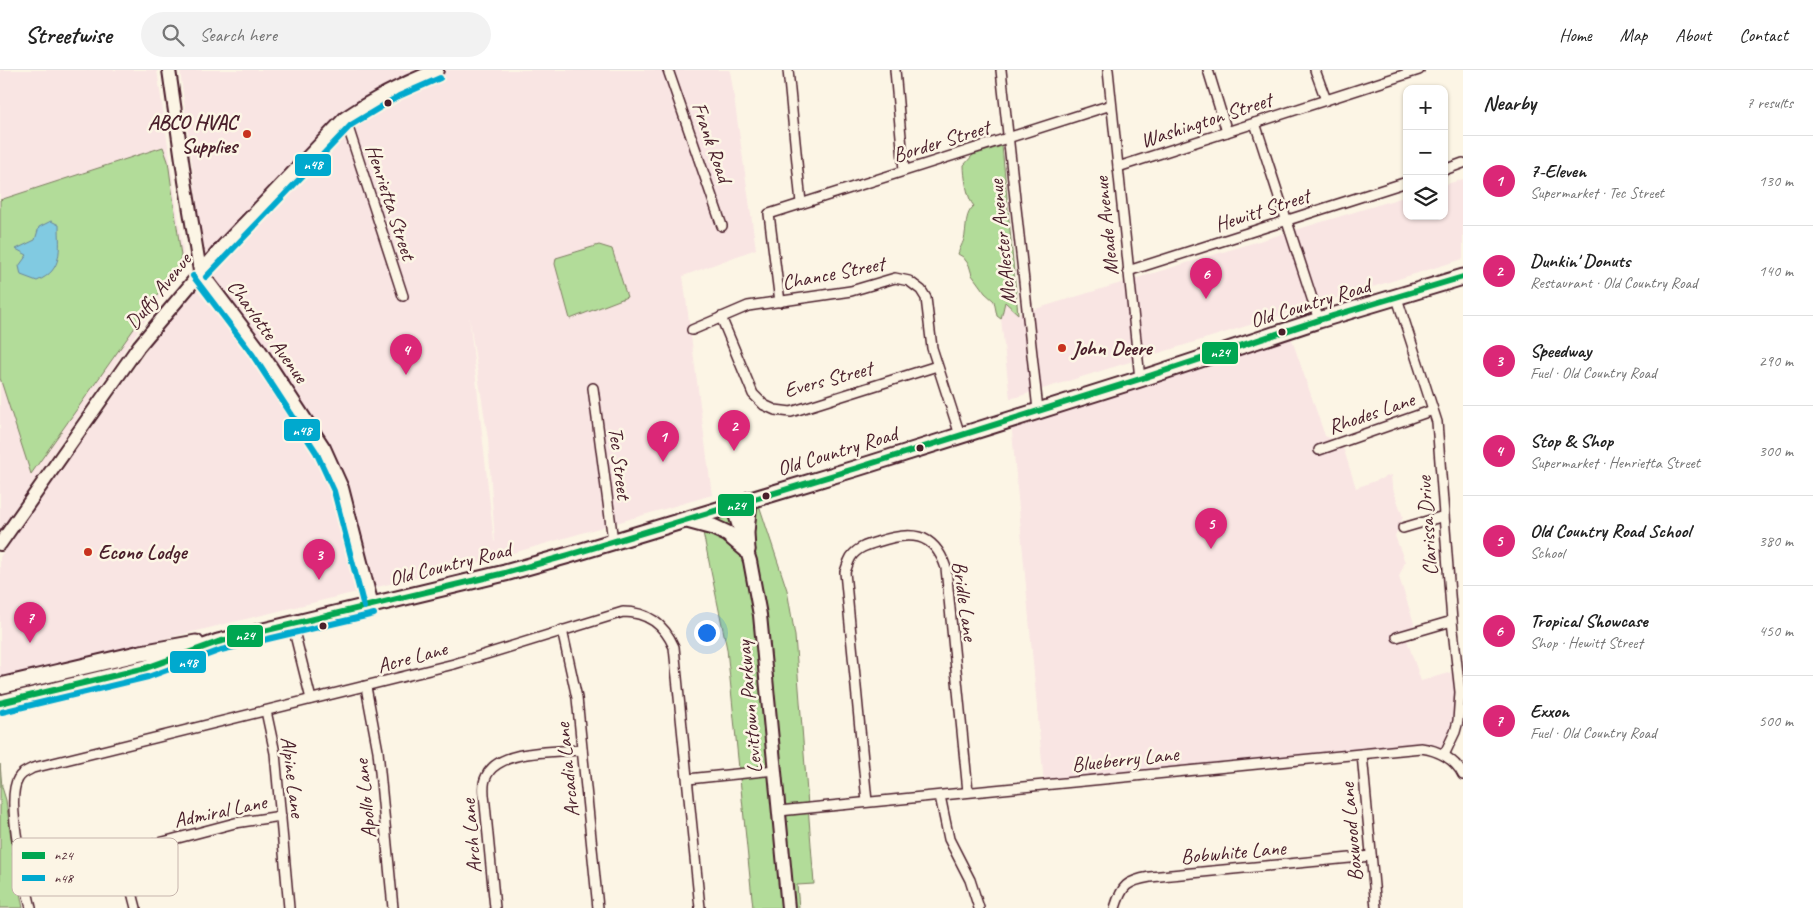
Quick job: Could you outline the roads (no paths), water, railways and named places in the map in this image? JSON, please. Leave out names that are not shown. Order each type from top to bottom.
[{"type":"main road","name":"Old Country Road","points":[[0,703],[146,668],[218,642],[510,572],[687,520],[1140,379],[1320,320],[1463,277]]},
{"type":"main road","points":[[747,550],[746,533],[749,500]]},
{"type":"main road","points":[[687,520],[714,527],[728,534],[747,550]]},
{"type":"main road","name":"Old Country Road","points":[[0,686],[141,653],[188,644],[218,642]]},
{"type":"street","name":"Charlotte Avenue","points":[[169,70],[185,185],[200,271],[259,349],[324,448],[342,488],[372,604]]},
{"type":"street","name":"Duffy Avenue","points":[[0,544],[139,346],[200,271],[345,118],[395,88],[437,70]]},
{"type":"street","name":"Frank Road","points":[[668,70],[722,226]]},
{"type":"street","points":[[788,70],[802,203]]},
{"type":"street","points":[[895,70],[904,170]]},
{"type":"street","name":"McAlester Avenue","points":[[1002,70],[1038,410]]},
{"type":"street","name":"Meade Avenue","points":[[1108,70],[1140,379]]},
{"type":"street","points":[[1208,70],[1227,132]]},
{"type":"street","points":[[1314,70],[1326,100]]},
{"type":"street","name":"Washington Street","points":[[1118,167],[1419,70]]},
{"type":"street","name":"Border Street","points":[[780,302],[768,214],[1111,105]]},
{"type":"street","name":"Henrietta Street","points":[[345,118],[403,296]]},
{"type":"street","points":[[1255,123],[1320,320]]},
{"type":"street","points":[[1448,169],[1463,163]]},
{"type":"street","name":"Hewitt Street","points":[[1128,271],[1403,183]]},
{"type":"street","name":"Chance Street","points":[[692,330],[748,306],[851,291],[895,278],[909,281],[921,290],[926,298],[932,348],[960,435]]},
{"type":"street","name":"Clarissa Drive","points":[[1397,298],[1436,422],[1452,621],[1460,658],[1460,711],[1455,732],[1444,755]]},
{"type":"street","name":"Evers Street","points":[[721,318],[753,394],[764,405],[774,410],[791,412],[937,366]]},
{"type":"street","name":"Tec Street","points":[[593,388],[613,542]]},
{"type":"street","name":"Rhodes Lane","points":[[1319,450],[1433,410]]},
{"type":"street","name":"Levittown Parkway","points":[[732,505],[747,550],[760,615],[788,908]]},
{"type":"street","points":[[1403,528],[1444,516]]},
{"type":"street","name":"Bridle Lane","points":[[867,802],[845,572],[850,558],[858,550],[892,537],[906,534],[920,537],[935,546],[942,556],[946,568],[968,792]]},
{"type":"street","name":"Acre Lane","points":[[17,838],[13,801],[15,787],[18,778],[24,772],[33,768],[366,687],[454,664],[623,612],[632,612],[645,615],[665,630],[676,653],[700,908]]},
{"type":"street","points":[[1397,637],[1452,621]]},
{"type":"street","points":[[292,623],[311,699]]},
{"type":"street","name":"Arcadia Lane","points":[[562,630],[577,698],[598,908]]},
{"type":"street","name":"Apollo Lane","points":[[366,687],[378,751],[393,908]]},
{"type":"street","name":"Alpine Lane","points":[[266,711],[275,753],[290,908]]},
{"type":"street","name":"Blueberry Lane","points":[[779,810],[940,796],[1421,748],[1433,750],[1444,755],[1456,765],[1463,775]]},
{"type":"street","name":"Arch Lane","points":[[495,908],[485,804],[485,778],[492,766],[512,756],[582,750]]},
{"type":"street","name":"Boxwood Lane","points":[[1362,754],[1376,908]]},
{"type":"street","points":[[688,779],[775,770]]},
{"type":"street","points":[[940,796],[949,838],[970,880],[979,908]]},
{"type":"street","name":"Admiral Lane","points":[[178,838],[235,823],[281,816]]},
{"type":"street","name":"Bobwhite Lane","points":[[1115,908],[1123,888],[1143,878],[1371,856]]},
{"type":"water","points":[[51,221],[59,225],[59,250],[56,265],[52,271],[37,281],[21,275],[19,266],[27,255],[16,249],[35,240],[39,227]]},
{"type":"place","name":"ABCO HVAC Supplies","points":[[247,134]]},
{"type":"place","name":"Tropical Showcase","points":[[1206,299]]},
{"type":"place","name":"John Deere","points":[[1062,348]]},
{"type":"place","name":"Stop & Shop","points":[[406,375]]},
{"type":"place","name":"Dunkin' Donuts","points":[[734,451]]},
{"type":"place","name":"7-Eleven","points":[[663,462]]},
{"type":"place","name":"Old Country Road School","points":[[1211,549]]},
{"type":"place","name":"Econo Lodge","points":[[88,552]]},
{"type":"place","name":"Speedway","points":[[319,580]]},
{"type":"place","name":"Exxon","points":[[30,643]]}]
